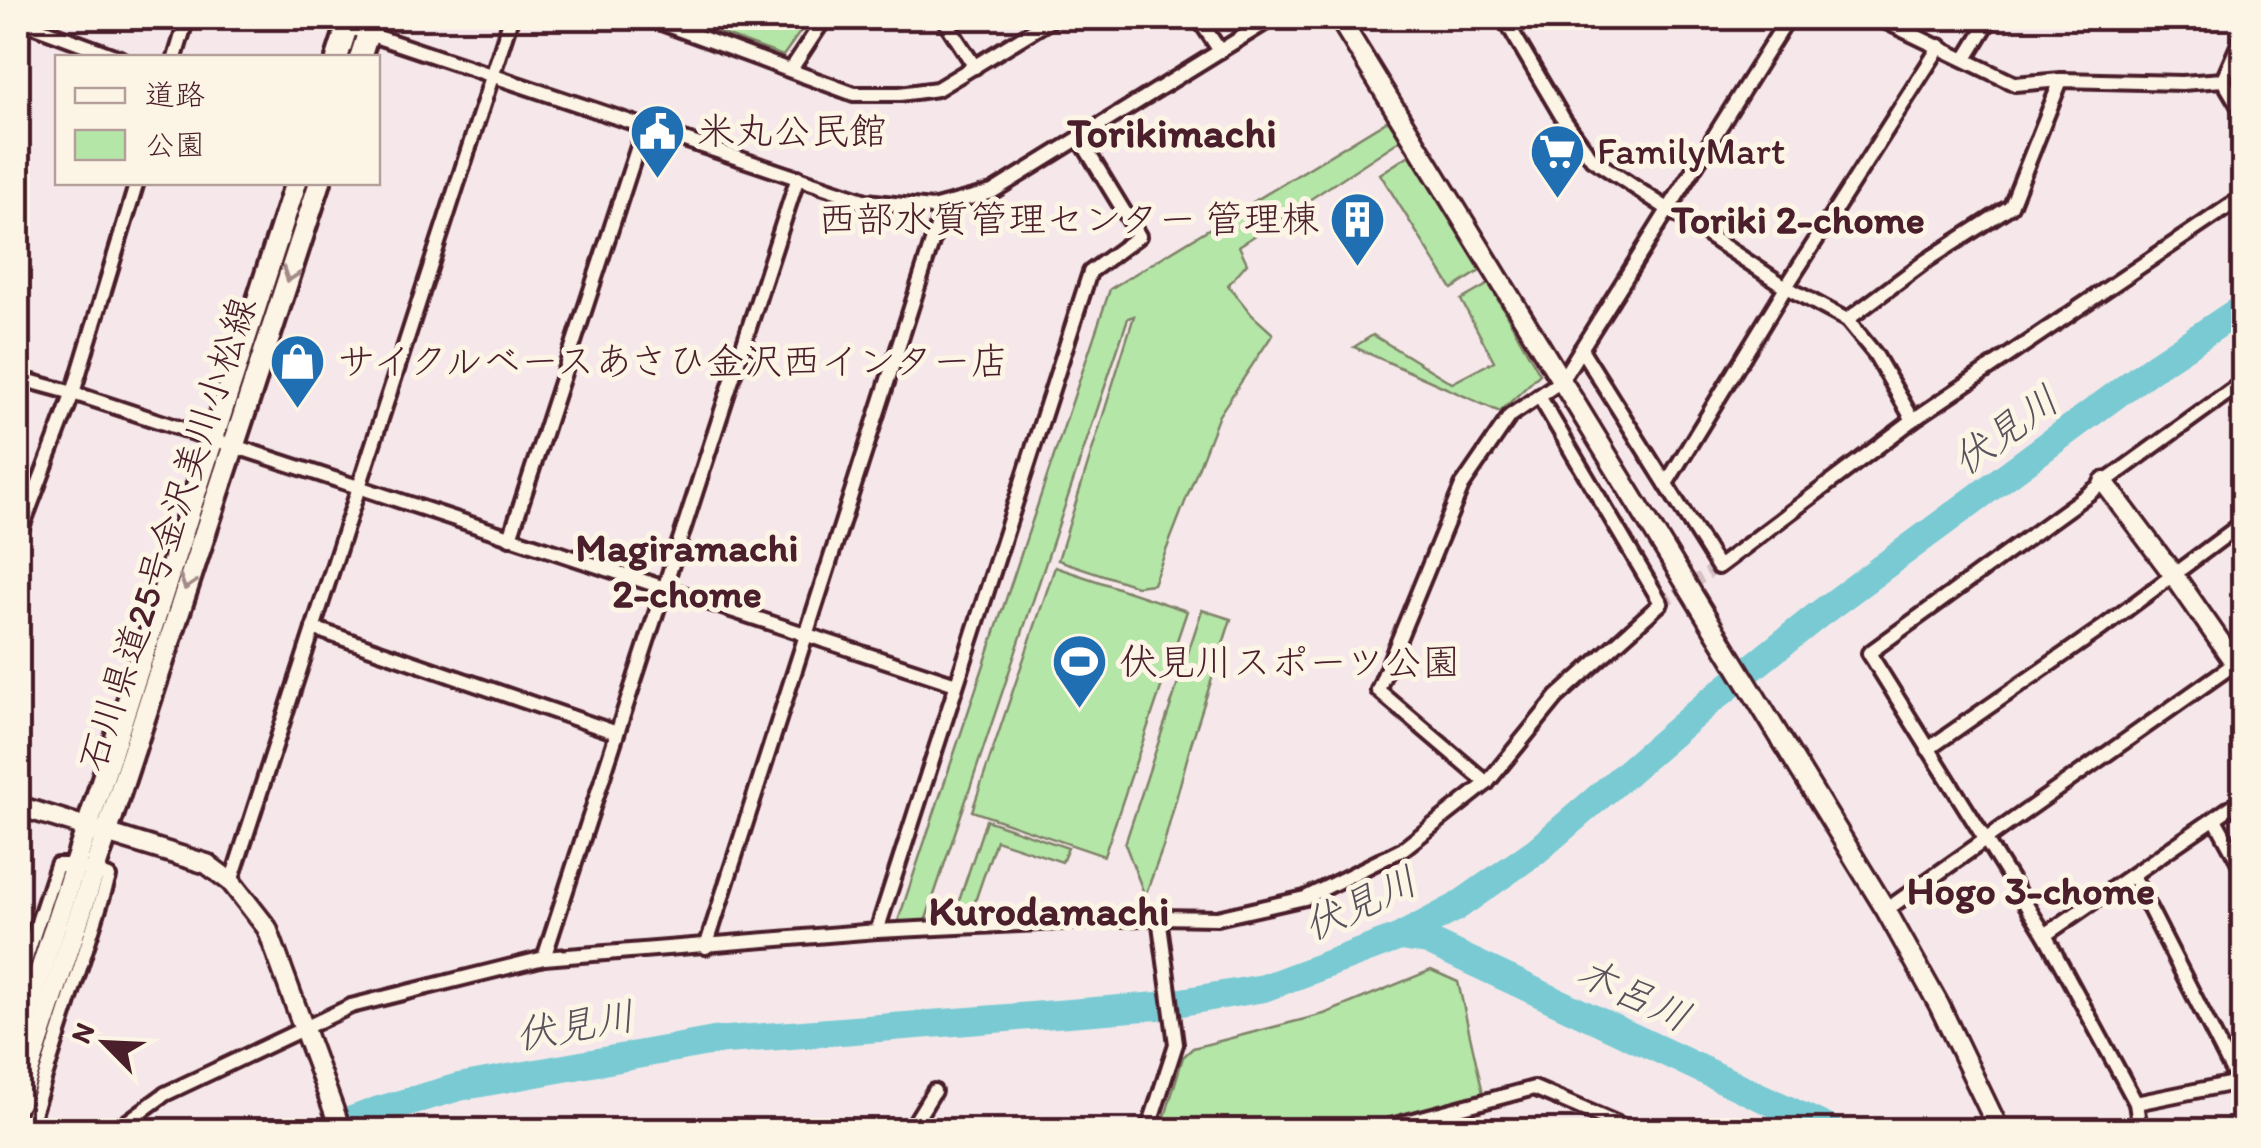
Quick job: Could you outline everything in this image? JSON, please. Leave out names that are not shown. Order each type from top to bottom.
[{"type":"main road","points":[[338,55],[348,22]]},
{"type":"main road","points":[[361,55],[370,25]]},
{"type":"main road","name":"石川県道25号金沢美川小松線","points":[[72,905],[222,444],[295,185]]},
{"type":"main road","name":"石川県道25号金沢美川小松線","points":[[222,444],[319,185]]},
{"type":"main road","points":[[18,1041],[72,905]]},
{"type":"main road","points":[[18,1103],[72,905]]},
{"type":"street","points":[[176,55],[187,18]]},
{"type":"street","points":[[321,18],[370,25],[492,76],[866,202],[932,208],[992,192],[1273,18]]},
{"type":"street","points":[[231,882],[511,18]]},
{"type":"street","points":[[648,18],[854,94],[937,89],[1054,18]]},
{"type":"street","points":[[792,68],[825,18]]},
{"type":"street","points":[[943,18],[975,67]]},
{"type":"street","points":[[1198,18],[1220,51]]},
{"type":"street","points":[[1339,18],[1886,910],[1939,1005],[1999,1130]]},
{"type":"street","points":[[1487,783],[1378,690],[1462,486],[1510,416],[1562,381],[1788,18]]},
{"type":"street","points":[[1878,18],[2014,84],[2061,80],[2223,80]]},
{"type":"street","points":[[1966,60],[1991,18]]},
{"type":"street","points":[[18,20],[112,55]]},
{"type":"street","points":[[1511,20],[1564,120],[1592,159],[1786,287],[1847,320],[1875,354],[1913,420]]},
{"type":"street","points":[[2223,80],[2244,32]]},
{"type":"street","points":[[1666,484],[1940,46]]},
{"type":"street","points":[[1847,320],[1926,261],[2011,206],[2061,80]]},
{"type":"street","points":[[2223,80],[2244,115]]},
{"type":"street","points":[[510,538],[644,128]]},
{"type":"street","points":[[877,932],[1090,272],[1139,236],[1080,138]]},
{"type":"street","points":[[544,958],[798,177]]},
{"type":"street","points":[[18,538],[73,393],[136,185]]},
{"type":"street","points":[[1581,349],[1718,568],[1913,420],[2244,196]]},
{"type":"street","points":[[706,947],[944,205]]},
{"type":"street","points":[[18,378],[956,684]]},
{"type":"street","points":[[2140,1130],[2136,1102],[2045,935],[1869,653],[2244,381]]},
{"type":"street","points":[[116,1130],[165,1094],[351,1006],[544,958],[877,932],[1217,918],[1305,898],[1403,849],[1487,783],[1557,697],[1661,603],[1540,396]]},
{"type":"street","points":[[1886,910],[2240,665],[2104,482]]},
{"type":"street","points":[[1928,749],[2244,522]]},
{"type":"street","points":[[313,628],[617,733]]},
{"type":"street","points":[[2045,935],[2244,798]]},
{"type":"street","points":[[18,806],[208,864],[231,882],[267,928],[341,1130]]},
{"type":"street","points":[[2214,818],[2244,872]]},
{"type":"street","points":[[18,982],[58,865],[110,877],[28,1130]]},
{"type":"street","points":[[2133,876],[2241,1082],[2136,1102]]},
{"type":"street","points":[[1148,1130],[1176,1044],[1159,918]]},
{"type":"street","points":[[1376,1130],[1534,1088],[1632,1130]]},
{"type":"street","points":[[910,1130],[934,1091]]},
{"type":"green space","points":[[713,18],[810,18],[783,56],[709,29]]},
{"type":"green space","points":[[1388,120],[1402,139],[1239,246],[1247,263],[1228,285],[1273,334],[1219,415],[1153,584],[1136,586],[1058,560],[1134,316],[1128,318],[925,922],[897,924],[1110,289]]},
{"type":"green space","points":[[1411,154],[1483,269],[1452,289],[1380,174]]},
{"type":"green space","points":[[1489,284],[1540,374],[1500,412],[1354,347],[1373,335],[1452,383],[1494,361],[1461,300]]},
{"type":"green space","name":"伏見川スポーツ公園","points":[[1055,567],[1187,611],[1104,856],[972,811]]},
{"type":"green space","points":[[1202,610],[1231,619],[1145,896],[1125,844]]},
{"type":"green space","points":[[986,820],[1068,848],[1062,862],[996,840],[969,919],[953,919]]},
{"type":"green space","points":[[1431,970],[1458,982],[1483,1093],[1340,1130],[1161,1130],[1183,1057],[1193,1048],[1324,1014]]},
{"type":"waterway","name":"伏見川","points":[[325,1130],[459,1087],[714,1041],[1158,1006],[1264,988],[1400,937],[1455,908],[1536,851],[1708,703],[1818,615],[2155,366],[2244,307]]},
{"type":"waterway","name":"木呂川","points":[[1400,937],[1428,941],[1831,1130]]},
{"type":"tunnel","points":[[1661,603],[1718,567]]},
{"type":"place","name":"米丸公民館","points":[[658,180]]},
{"type":"place","name":"FamilyMart","points":[[1558,200]]},
{"type":"place","name":"西部水質管理センター 管理棟","points":[[1358,268]]},
{"type":"place","name":"サイクルベースあさひ金沢西インター店","points":[[298,410]]},
{"type":"place","name":"伏見川スポーツ公園","points":[[1080,711]]},
{"type":"district","name":"Torikimachi","points":[[1172,132]]},
{"type":"district","name":"Toriki 2-chome","points":[[1798,219]]},
{"type":"district","name":"Magiramachi 2-chome","points":[[687,570]]},
{"type":"district","name":"Hogo 3-chome","points":[[2031,890]]},
{"type":"district","name":"Kurodamachi","points":[[1049,910]]}]
